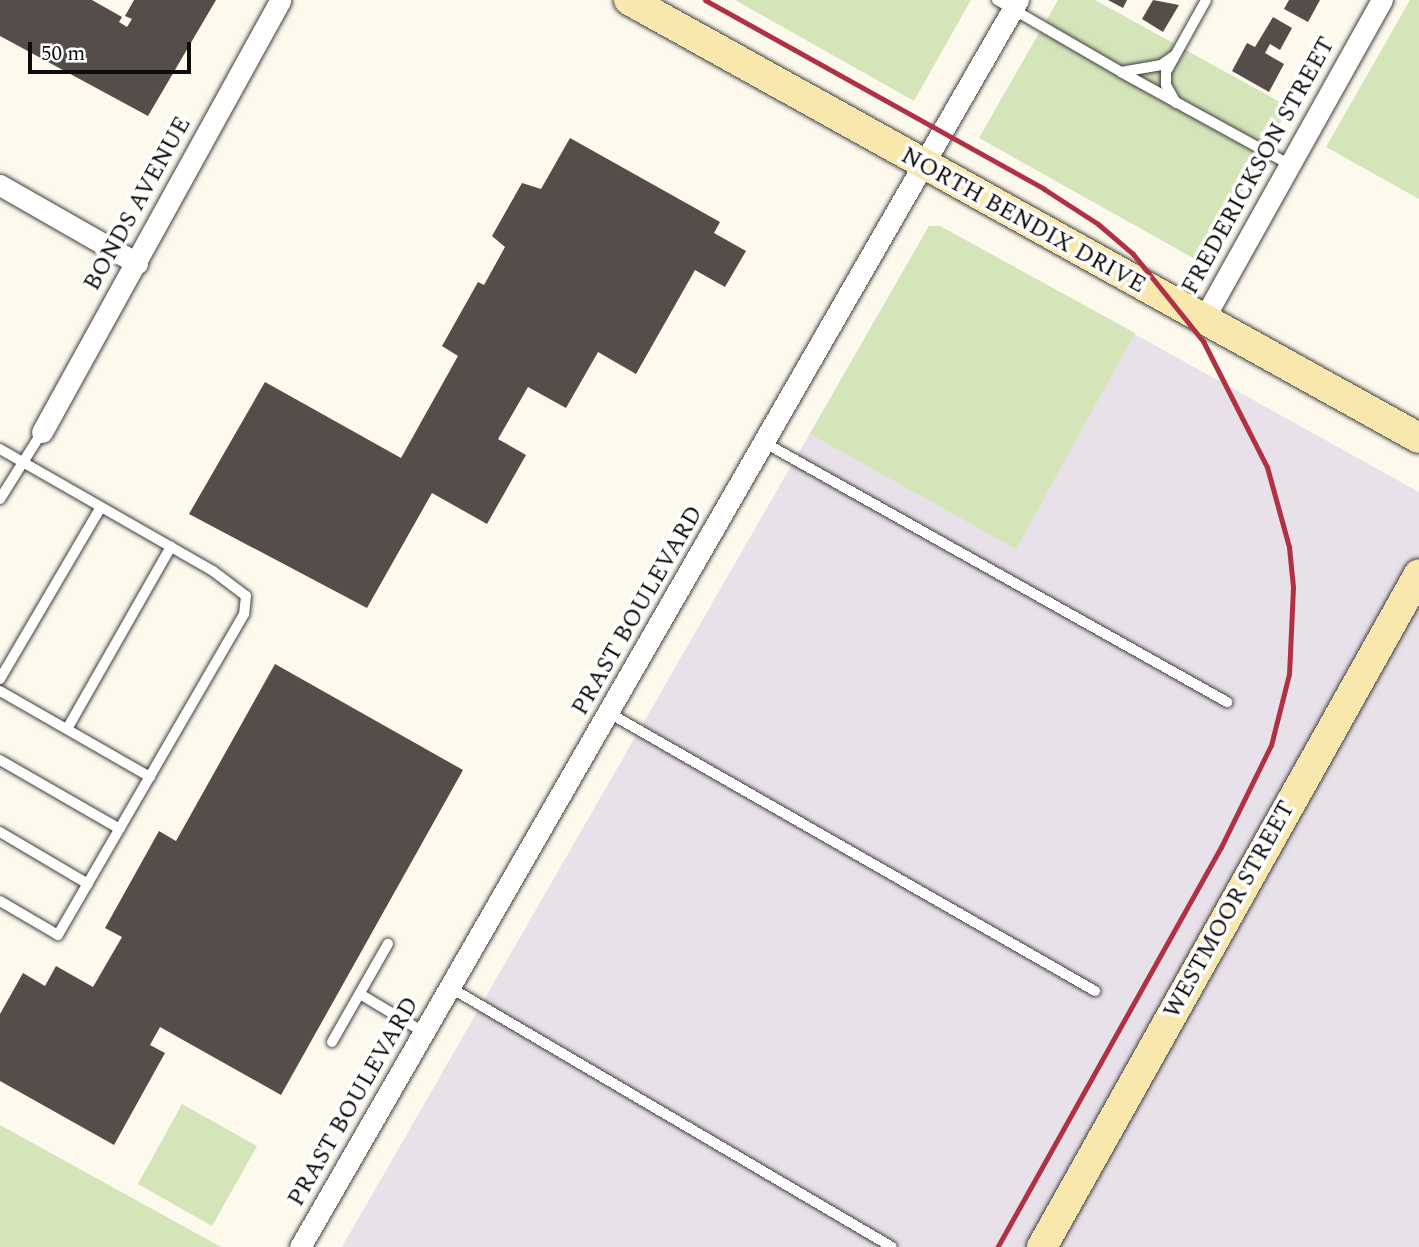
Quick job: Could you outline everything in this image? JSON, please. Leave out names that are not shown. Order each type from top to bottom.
[{"type":"street","name":"BONDS AVENUE","points":[[41,432],[137,263],[280,0]]},
{"type":"street","name":"NORTH BENDIX DRIVE","points":[[629,0],[924,166],[1419,438]]},
{"type":"street","name":"FREDERICKSON STREET","points":[[1203,320],[1381,0]]},
{"type":"street","name":"PRAST BOULEVARD","points":[[300,1247],[924,166],[1010,3]]},
{"type":"street","points":[[0,185],[137,263]]},
{"type":"street","name":"WESTMOOR STREET","points":[[1042,1247],[1419,573]]},
{"type":"lane","points":[[1178,106],[1166,85],[1166,72],[1206,0]]},
{"type":"lane","points":[[1010,3],[1178,106],[1290,165]]},
{"type":"lane","points":[[1121,72],[1161,65],[1174,56]]},
{"type":"lane","points":[[0,499],[41,432]]},
{"type":"lane","points":[[765,443],[1227,702]]},
{"type":"lane","points":[[0,449],[235,585],[246,596],[244,614],[58,936],[0,901]]},
{"type":"lane","points":[[0,679],[101,507]]},
{"type":"lane","points":[[67,729],[171,547]]},
{"type":"lane","points":[[0,691],[150,777]]},
{"type":"lane","points":[[609,713],[1094,991]]},
{"type":"lane","points":[[0,760],[120,829]]},
{"type":"lane","points":[[0,832],[89,884]]},
{"type":"lane","points":[[332,1042],[388,944]]},
{"type":"lane","points":[[451,988],[892,1247]]},
{"type":"lane","points":[[360,994],[425,1033]]},
{"type":"shaded area","points":[[929,226],[940,226],[1419,492],[1419,1247],[342,1247]]},
{"type":"green space","points":[[735,0],[971,0],[914,101]]},
{"type":"green space","points":[[1058,0],[1095,0],[1289,107],[1202,263],[979,138]]},
{"type":"green space","points":[[1410,0],[1419,0],[1419,199],[1326,147]]},
{"type":"green space","points":[[929,226],[940,226],[1135,333],[1016,549],[810,434]]},
{"type":"green space","points":[[182,1104],[257,1146],[212,1226],[138,1184]]},
{"type":"green space","points":[[0,1125],[221,1247],[0,1247]]},
{"type":"building","points":[[0,0],[92,0],[122,17],[119,22],[127,27],[132,19],[125,16],[134,0],[216,0],[148,116],[0,36]]},
{"type":"building","points":[[1108,0],[1127,0],[1123,8]]},
{"type":"building","points":[[1153,0],[1179,5],[1163,32],[1142,19]]},
{"type":"building","points":[[1289,0],[1320,0],[1308,22],[1284,9]]},
{"type":"building","points":[[1273,17],[1292,28],[1280,50],[1270,44],[1265,53],[1284,64],[1269,92],[1232,71],[1247,43],[1255,47]]},
{"type":"building","points":[[570,138],[720,222],[714,233],[746,251],[725,287],[695,270],[636,374],[598,352],[566,408],[528,387],[498,439],[526,455],[487,524],[432,493],[367,608],[189,514],[265,382],[401,458],[458,356],[442,346],[478,282],[484,285],[505,247],[492,236],[522,183],[541,189]]},
{"type":"building","points":[[275,664],[463,770],[281,1095],[160,1027],[150,1045],[165,1053],[114,1145],[0,1081],[0,1014],[23,973],[45,986],[56,966],[93,987],[122,937],[105,928],[159,831],[176,841]]},
{"type":"railway","points":[[705,0],[1044,189],[1098,224],[1133,254],[1203,341],[1267,467],[1289,547],[1293,587],[1289,674],[1271,745],[1221,847],[997,1247]]}]
